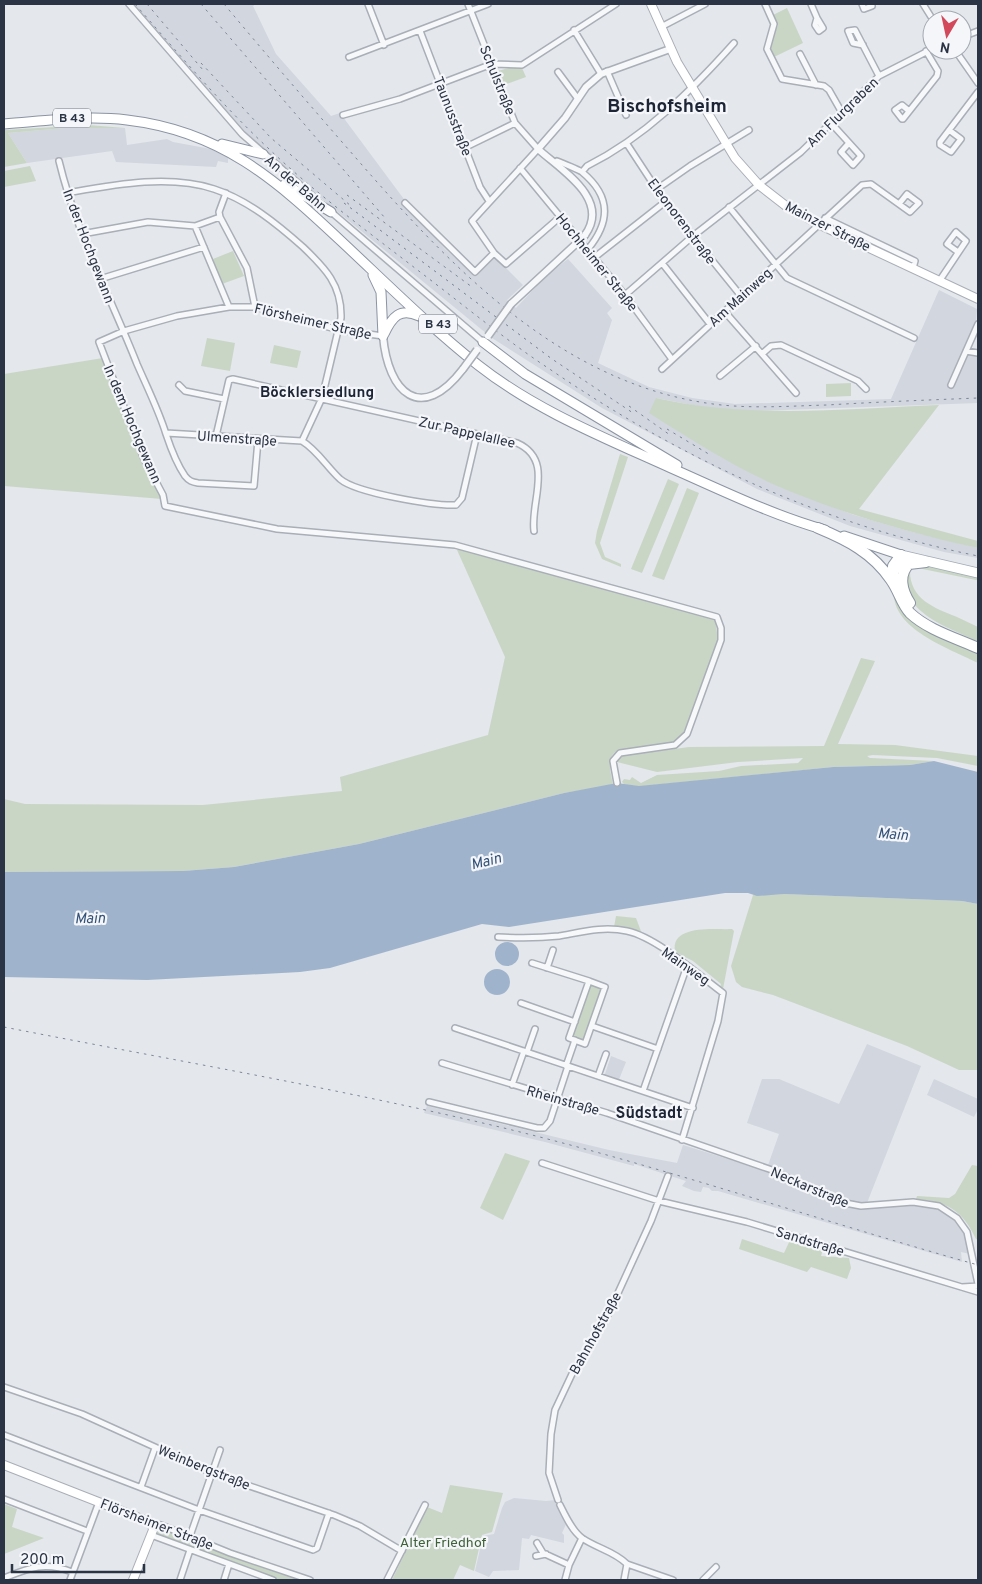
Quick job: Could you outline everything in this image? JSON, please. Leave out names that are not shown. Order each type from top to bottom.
[{"type":"highway","points":[[818,528],[860,549],[882,569],[893,583],[903,604],[915,617],[978,647]]},
{"type":"highway","points":[[893,583],[893,566],[901,555]]},
{"type":"highway","points":[[901,555],[904,591],[913,607],[940,626],[978,647]]},
{"type":"highway","points":[[903,572],[909,564],[926,562]]},
{"type":"main road","name":"Mainzer Straße","points":[[651,4],[670,49],[726,144],[759,185],[786,206],[818,224],[978,299]]},
{"type":"main road","name":"B 43","points":[[4,118],[66,114],[124,115],[176,125],[222,144],[246,156],[285,184],[440,326],[503,378],[560,411],[679,467],[841,535]]},
{"type":"main road","name":"B 43","points":[[4,124],[66,118],[109,118],[155,124],[197,137],[236,156],[278,183],[480,367],[549,410],[684,474],[818,528],[901,555],[978,573]]},
{"type":"main road","points":[[222,144],[244,147],[262,154]]},
{"type":"main road","points":[[285,184],[331,212]]},
{"type":"main road","points":[[363,261],[376,278],[381,292],[383,336]]},
{"type":"main road","points":[[383,336],[393,317],[403,312],[414,313],[432,325]]},
{"type":"main road","points":[[486,339],[525,374],[679,467]]},
{"type":"main road","name":"Flörsheimer Straße","points":[[4,1465],[153,1524]]},
{"type":"main road","points":[[133,1580],[151,1535],[153,1524]]},
{"type":"street","name":"An der Bahn","points":[[128,4],[262,154],[486,339]]},
{"type":"street","points":[[368,4],[384,45]]},
{"type":"street","name":"Schulstraße","points":[[468,4],[515,124],[538,149]]},
{"type":"street","points":[[349,58],[488,4]]},
{"type":"street","points":[[343,115],[400,99],[492,64],[522,65],[616,4]]},
{"type":"street","points":[[661,27],[705,4]]},
{"type":"street","points":[[765,4],[774,27],[767,49],[782,79],[824,86],[829,90],[841,111]]},
{"type":"street","points":[[811,4],[818,18]]},
{"type":"street","points":[[862,4],[864,9],[872,6],[871,4]]},
{"type":"street","name":"Taunusstraße","points":[[420,30],[480,187],[489,200]]},
{"type":"street","points":[[574,30],[604,72],[626,115]]},
{"type":"street","points":[[582,172],[587,166],[627,144],[693,86],[734,43]]},
{"type":"street","points":[[863,45],[879,76]]},
{"type":"street","points":[[560,217],[506,264],[495,254],[472,221],[489,200],[538,149],[588,84],[604,72],[670,49]]},
{"type":"street","points":[[800,54],[816,84]]},
{"type":"street","name":"Am Flurgraben","points":[[625,295],[693,236],[801,152],[879,76],[922,54]]},
{"type":"street","points":[[909,111],[937,76],[938,71],[933,60]]},
{"type":"street","points":[[962,60],[978,83]]},
{"type":"street","points":[[558,72],[578,99]]},
{"type":"street","points":[[949,130],[978,92]]},
{"type":"street","points":[[831,123],[849,143]]},
{"type":"street","points":[[466,147],[515,124]]},
{"type":"street","points":[[657,189],[749,130]]},
{"type":"street","name":"Eleonorenstraße","points":[[627,144],[665,202],[741,296]]},
{"type":"street","points":[[383,336],[394,380],[407,393],[426,397],[445,389],[463,369],[511,304],[585,235],[593,219],[592,207],[588,196],[538,149]]},
{"type":"street","points":[[557,160],[582,172],[598,190],[605,205],[601,232],[588,249]]},
{"type":"street","name":"In der Hochgewann","points":[[59,161],[67,193],[82,234],[124,331]]},
{"type":"street","name":"Hochheimer Straße","points":[[520,168],[595,257],[671,358]]},
{"type":"street","points":[[67,193],[128,183],[196,186],[226,193],[258,210],[291,236],[330,274],[340,297],[339,330],[322,398],[302,441],[346,484],[423,503],[456,505],[462,498],[476,434]]},
{"type":"street","name":"Am Mainweg","points":[[662,369],[671,358],[725,312],[864,183],[871,184],[899,204]]},
{"type":"street","points":[[226,193],[219,212],[220,217],[248,268],[255,307]]},
{"type":"street","points":[[595,257],[665,202]]},
{"type":"street","points":[[405,203],[475,272],[495,254]]},
{"type":"street","points":[[729,207],[775,265],[792,282],[914,338]]},
{"type":"street","points":[[82,234],[148,222],[195,226],[220,217]]},
{"type":"street","name":"Mainzer Straße","points":[[825,218],[915,261],[913,268]]},
{"type":"street","points":[[195,226],[229,307]]},
{"type":"street","points":[[100,279],[204,247]]},
{"type":"street","points":[[940,280],[958,252]]},
{"type":"street","points":[[662,263],[710,324]]},
{"type":"street","name":"Flörsheimer Straße","points":[[99,342],[124,331],[177,316],[229,307],[255,307],[339,330],[383,336]]},
{"type":"street","points":[[725,312],[763,353],[796,393]]},
{"type":"street","points":[[951,385],[978,324]]},
{"type":"street","points":[[124,331],[166,433],[168,446],[190,481],[254,486],[258,440]]},
{"type":"street","name":"In dem Hochgewann","points":[[99,342],[144,459],[163,495],[165,506],[277,529],[455,545],[718,617],[721,628],[721,640],[687,734],[675,745],[620,753],[614,761],[617,784]]},
{"type":"street","points":[[763,353],[771,346],[781,345],[858,380],[866,389]]},
{"type":"street","points":[[720,376],[756,346]]},
{"type":"street","points":[[966,351],[978,353]]},
{"type":"street","name":"Zur Pappelallee","points":[[224,399],[229,380],[234,379],[522,445],[533,457],[540,476],[533,515],[534,531]]},
{"type":"street","points":[[179,385],[184,391],[224,399],[216,436]]},
{"type":"street","name":"Ulmenstraße","points":[[166,433],[258,440],[302,441]]},
{"type":"street","name":"Mainweg","points":[[498,937],[536,938],[594,929],[627,931],[640,936],[687,966],[724,994],[693,1108],[682,1140]]},
{"type":"street","points":[[547,968],[553,950]]},
{"type":"street","points":[[532,964],[605,987],[585,1044],[569,1038],[589,982]]},
{"type":"street","points":[[643,1091],[687,966]]},
{"type":"street","points":[[521,1003],[575,1022]]},
{"type":"street","points":[[592,1026],[658,1049]]},
{"type":"street","points":[[454,1028],[693,1108]]},
{"type":"street","points":[[512,1085],[535,1029]]},
{"type":"street","points":[[429,1102],[544,1128],[550,1120],[575,1040]]},
{"type":"street","points":[[598,1076],[606,1054]]},
{"type":"street","name":"Rheinstraße","points":[[442,1062],[557,1100],[607,1113],[682,1140]]},
{"type":"street","name":"Neckarstraße","points":[[682,1140],[777,1172],[847,1204],[866,1206],[921,1203],[944,1208],[957,1218],[967,1232],[978,1285]]},
{"type":"street","name":"Sandstraße","points":[[542,1162],[658,1201],[747,1222],[959,1288],[978,1292]]},
{"type":"street","name":"Bahnhofstraße","points":[[582,1538],[571,1525],[550,1480],[555,1410],[572,1374],[607,1317],[668,1176]]},
{"type":"street","name":"Sandstraße","points":[[959,1288],[978,1285]]},
{"type":"street","name":"Weinbergstraße","points":[[4,1387],[82,1414],[212,1473],[329,1513],[360,1526],[402,1551]]},
{"type":"street","points":[[4,1435],[199,1510],[313,1550],[317,1548],[329,1513]]},
{"type":"street","points":[[141,1488],[155,1448]]},
{"type":"street","points":[[190,1536],[220,1450]]},
{"type":"street","points":[[4,1499],[87,1531]]},
{"type":"street","points":[[70,1580],[99,1502]]},
{"type":"street","points":[[387,1580],[425,1505]]},
{"type":"street","name":"Flörsheimer Straße","points":[[153,1524],[310,1580]]},
{"type":"street","name":"Flörsheimer Straße","points":[[151,1535],[270,1580]]},
{"type":"street","points":[[565,1580],[569,1565],[582,1538],[619,1556],[627,1564],[673,1580]]},
{"type":"street","points":[[536,1543],[546,1554],[569,1565]]},
{"type":"street","points":[[180,1580],[190,1550]]},
{"type":"street","points":[[536,1556],[546,1554]]},
{"type":"street","points":[[224,1580],[229,1564]]},
{"type":"street","points":[[624,1580],[627,1564]]},
{"type":"street","points":[[4,1578],[43,1565],[52,1565],[72,1572]]},
{"type":"street","points":[[703,1580],[716,1567]]},
{"type":"shaded area","points":[[130,4],[256,4],[253,6],[276,54],[331,116],[340,113],[412,210],[445,249],[474,275],[494,256],[523,285],[507,300],[516,308],[547,275],[568,259],[612,308],[607,313],[612,320],[598,363],[649,387],[692,398],[735,404],[891,399],[939,290],[977,309],[976,321],[962,352],[978,356],[978,403],[754,411],[713,409],[656,398],[774,484],[854,515],[978,548],[978,558],[944,552],[850,526],[757,489],[602,408],[492,338],[272,158],[248,136]]},
{"type":"shaded area","points":[[65,128],[125,128],[127,145],[167,139],[173,142],[211,149],[228,158],[228,163],[218,161],[216,167],[116,162],[112,151],[27,163],[8,133]]},
{"type":"shaded area","points":[[867,1044],[921,1066],[865,1208],[919,1205],[943,1211],[952,1217],[964,1232],[970,1254],[961,1252],[962,1262],[718,1191],[712,1191],[709,1188],[703,1187],[701,1192],[694,1191],[682,1186],[686,1181],[634,1164],[634,1166],[424,1113],[427,1106],[609,1150],[677,1163],[683,1145],[766,1171],[779,1134],[747,1123],[762,1079],[779,1079],[839,1104]]},
{"type":"shaded area","points":[[611,1056],[626,1062],[618,1082],[604,1077]]},
{"type":"shaded area","points":[[934,1079],[978,1099],[978,1109],[974,1117],[927,1095]]},
{"type":"shaded area","points":[[514,1498],[556,1500],[567,1522],[562,1533],[564,1535],[564,1543],[531,1535],[529,1539],[522,1538],[519,1570],[493,1571],[489,1577],[475,1571],[483,1536],[494,1534],[505,1502]]},
{"type":"green space","points":[[787,8],[803,43],[774,57],[769,47],[778,25],[773,15]]},
{"type":"green space","points":[[515,66],[522,68],[526,77],[504,85],[498,71]]},
{"type":"green space","points":[[88,125],[125,128],[65,128],[8,133],[27,163],[4,167],[4,130]]},
{"type":"green space","points":[[30,166],[36,181],[4,187],[4,171]]},
{"type":"green space","points":[[233,251],[244,276],[222,284],[213,259]]},
{"type":"green space","points":[[207,338],[235,343],[230,371],[201,366]]},
{"type":"green space","points":[[274,345],[301,351],[297,368],[270,363]]},
{"type":"green space","points":[[103,358],[162,499],[4,486],[4,374]]},
{"type":"green space","points":[[851,383],[851,396],[826,397],[826,384]]},
{"type":"green space","points":[[656,398],[726,409],[797,411],[939,405],[859,509],[978,541],[978,548],[926,536],[875,521],[824,505],[775,485],[695,442],[649,413]]},
{"type":"green space","points":[[620,454],[628,457],[600,543],[605,557],[621,564],[621,567],[602,559],[595,543]]},
{"type":"green space","points":[[668,479],[679,484],[642,573],[631,569]]},
{"type":"green space","points":[[687,488],[699,493],[664,580],[652,576]]},
{"type":"green space","points":[[460,547],[710,616],[716,622],[718,644],[685,734],[674,743],[618,750],[611,757],[610,761],[613,785],[564,793],[359,844],[234,867],[183,871],[4,872],[4,799],[25,804],[203,805],[342,791],[340,777],[488,735],[505,657],[457,550]]},
{"type":"green space","points":[[917,564],[978,577],[978,580],[976,580],[913,567],[910,571],[914,589],[925,601],[978,627],[978,642],[931,619],[916,606],[908,592],[905,571]]},
{"type":"green space","points":[[894,596],[902,606],[978,650],[978,663],[927,638],[915,629],[904,619],[897,608]]},
{"type":"green space","points":[[861,658],[875,661],[838,744],[895,745],[978,756],[978,766],[937,758],[873,755],[867,756],[870,758],[934,761],[910,765],[833,767],[634,787],[622,782],[624,779],[630,780],[632,777],[641,783],[657,775],[719,771],[741,766],[798,763],[803,758],[738,762],[657,772],[617,762],[622,756],[689,747],[824,746]]},
{"type":"green space","points":[[784,894],[962,901],[978,904],[978,1070],[959,1070],[907,1046],[773,995],[742,987],[736,982],[731,966],[753,895]]},
{"type":"green space","points":[[616,916],[636,918],[642,934],[614,927]]},
{"type":"green space","points":[[705,929],[732,929],[734,931],[723,989],[720,988],[721,984],[693,961],[675,952],[675,943],[679,937],[686,933]]},
{"type":"green space","points":[[589,984],[603,989],[585,1041],[572,1037]]},
{"type":"green space","points":[[505,1153],[530,1161],[503,1220],[480,1208]]},
{"type":"green space","points":[[972,1165],[978,1166],[978,1240],[966,1221],[953,1209],[937,1202],[916,1199],[917,1196],[949,1198],[955,1194]]},
{"type":"green space","points":[[791,1238],[823,1249],[821,1256],[849,1258],[851,1268],[847,1279],[811,1267],[807,1272],[739,1249],[742,1239],[784,1253]]},
{"type":"green space","name":"Alter Friedhof","points":[[450,1485],[503,1493],[492,1532],[482,1535],[474,1571],[460,1565],[453,1580],[392,1580],[427,1507],[442,1513]]},
{"type":"green space","points":[[4,1504],[17,1509],[12,1527],[44,1538],[4,1554]]},
{"type":"green space","points":[[157,1526],[189,1540],[303,1580],[279,1580],[156,1536]]},
{"type":"water","name":"Main","points":[[934,761],[978,772],[978,904],[962,901],[784,894],[757,896],[748,893],[725,893],[509,927],[482,924],[330,968],[300,972],[147,980],[4,977],[4,872],[183,871],[234,867],[359,844],[564,793],[617,783],[639,786],[833,767],[910,765]]},
{"type":"water","points":[[507,942],[512,943],[518,949],[518,959],[512,965],[507,966],[502,965],[496,959],[495,954],[496,949],[502,943]]},
{"type":"water","points":[[497,969],[507,972],[510,982],[507,992],[497,995],[487,992],[484,982],[487,972]]},
{"type":"railway","points":[[135,4],[216,96],[250,131],[324,198],[503,336],[601,403],[651,433],[703,460],[809,507],[920,543],[978,556]]},
{"type":"railway","points":[[147,4],[203,70]]},
{"type":"railway","points":[[201,4],[385,218]]},
{"type":"railway","points":[[224,4],[386,192],[466,274],[509,311],[555,344],[604,371],[657,392],[727,406],[827,405],[978,398]]},
{"type":"railway","points":[[201,63],[271,138],[351,206]]},
{"type":"railway","points":[[347,195],[472,287]]},
{"type":"railway","points":[[344,203],[552,359],[633,413]]},
{"type":"railway","points":[[629,406],[670,435]]},
{"type":"railway","points":[[667,429],[712,456]]},
{"type":"railway","points":[[4,1027],[320,1088],[508,1129],[685,1178],[978,1265]]},
{"type":"district","name":"Bischofsheim","points":[[667,105]]},
{"type":"district","name":"Böcklersiedlung","points":[[317,392]]},
{"type":"district","name":"Südstadt","points":[[649,1112]]}]
